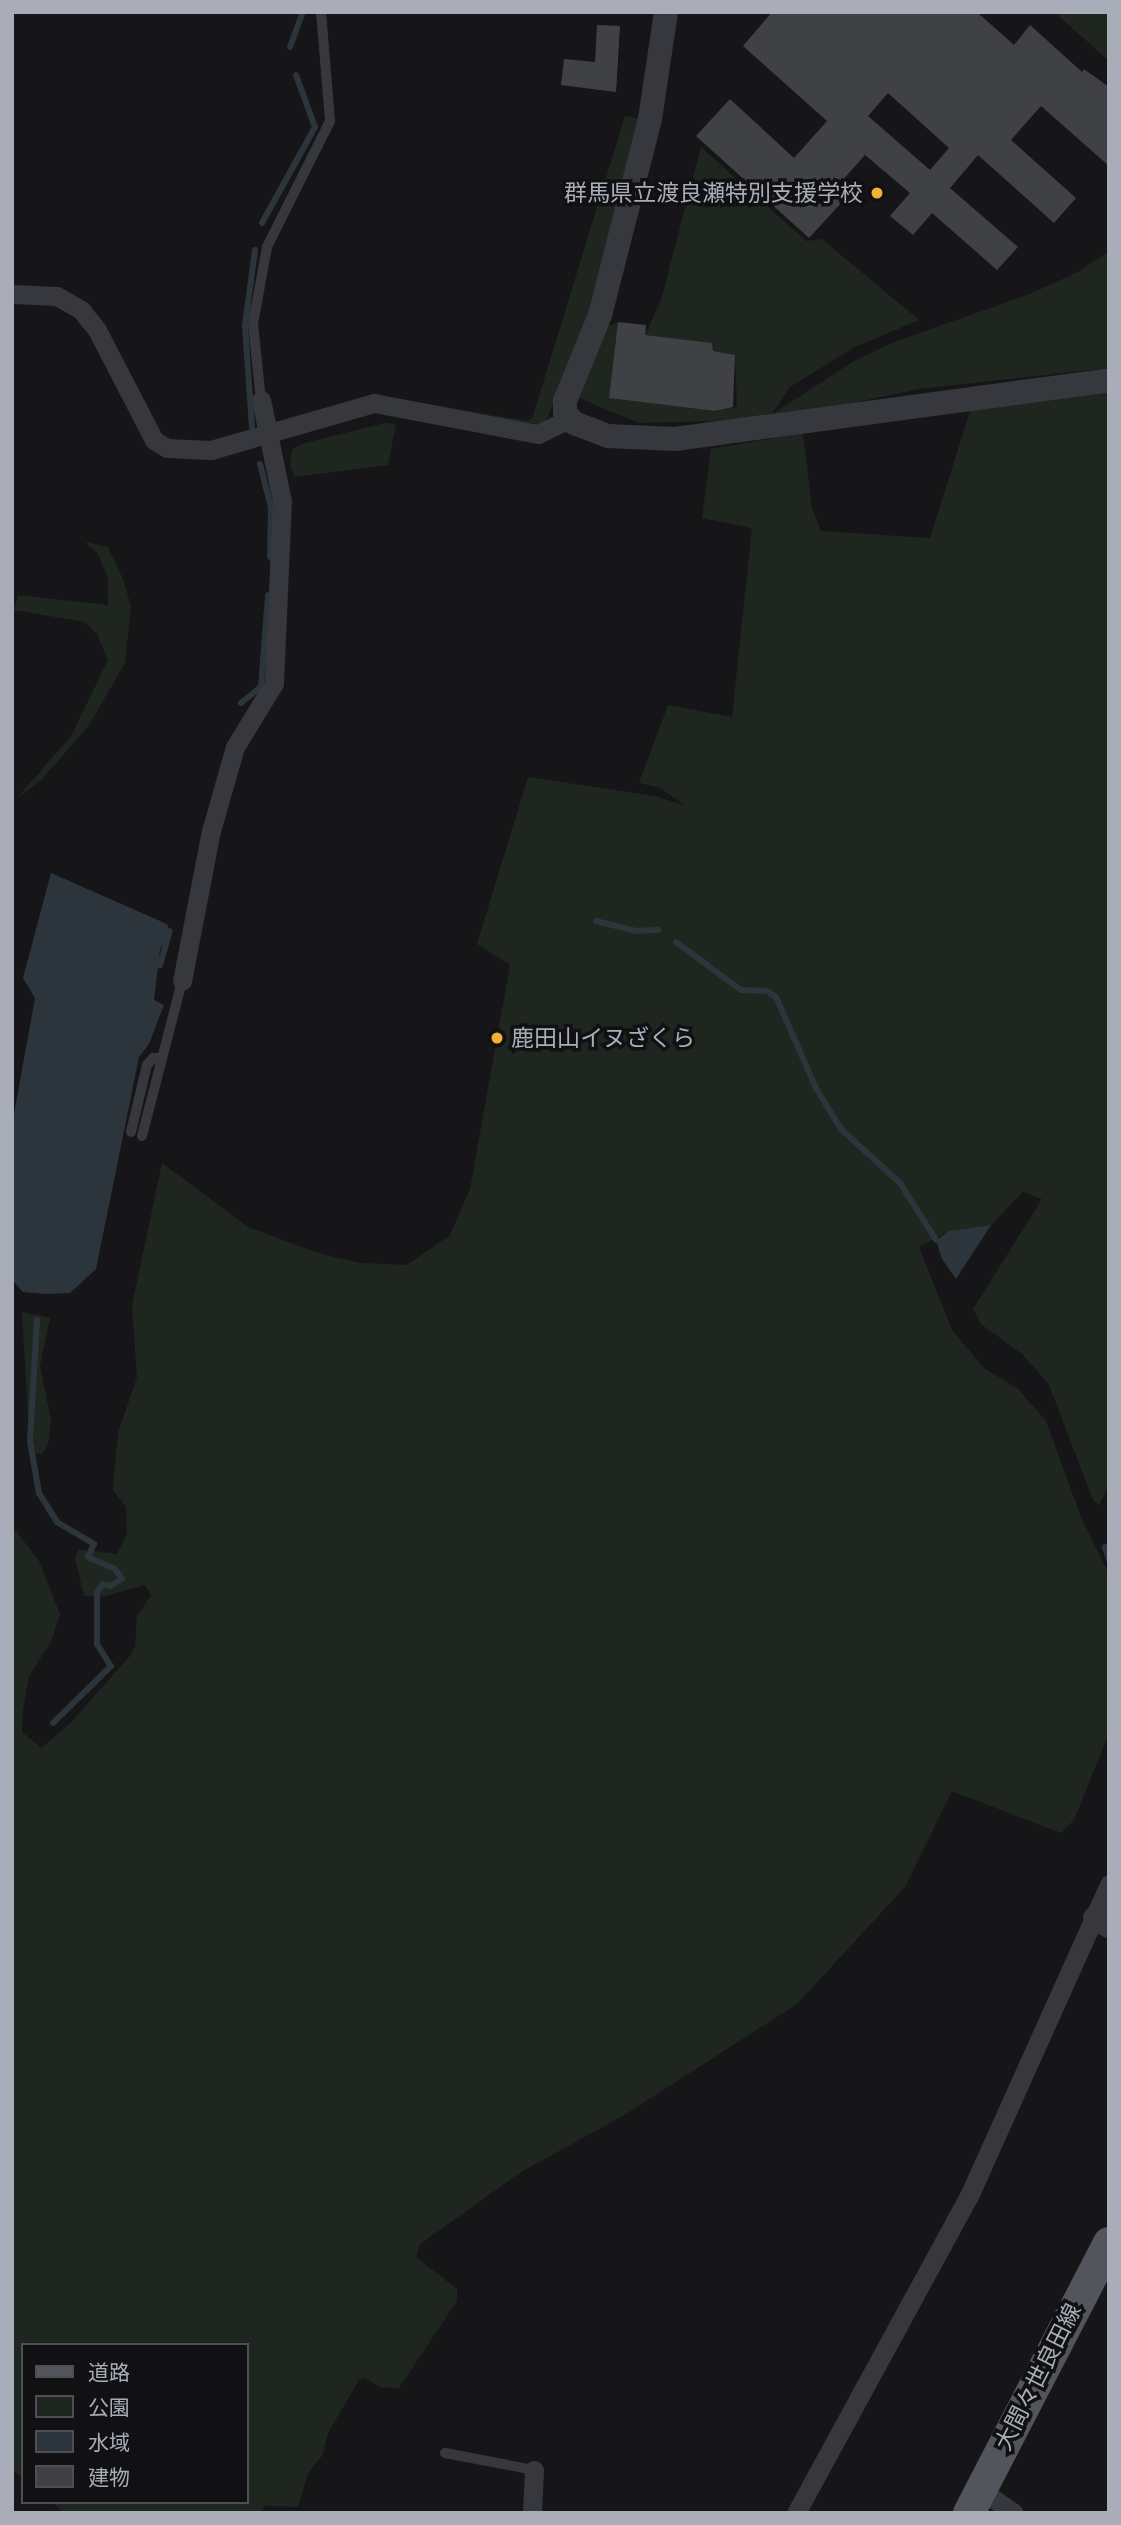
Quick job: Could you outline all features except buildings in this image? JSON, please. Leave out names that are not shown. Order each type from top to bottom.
[{"type":"main road","name":"大間々世良田線","points":[[975,2501],[1109,2243]]},
{"type":"street","points":[[569,419],[565,401],[600,315],[644,147],[666,12]]},
{"type":"street","points":[[12,294],[57,296],[81,310],[97,330],[153,440],[167,448],[211,450],[374,403],[538,433],[569,419],[608,436],[675,439],[1109,380]]},
{"type":"street","points":[[182,981],[211,831],[235,747],[274,683],[282,501],[261,400]]},
{"type":"street","points":[[796,2513],[970,2196],[1102,1922],[1109,1884]]},
{"type":"street","points":[[532,2513],[534,2470]]},
{"type":"street","points":[[975,2501],[1014,2513]]},
{"type":"lane","points":[[261,400],[253,324],[267,247],[330,121],[321,12]]},
{"type":"lane","points":[[142,1136],[182,981]]},
{"type":"lane","points":[[131,1132],[147,1065],[160,1058]]},
{"type":"lane","points":[[445,2453],[534,2470]]},
{"type":"green space","points":[[1054,12],[1109,12],[1109,61]]},
{"type":"green space","points":[[625,116],[642,119],[592,310],[546,421],[542,425],[401,399],[528,421],[533,416]]},
{"type":"green space","points":[[701,147],[806,241],[822,239],[919,320],[853,348],[790,387],[771,415],[854,361],[894,342],[1030,294],[1080,271],[1109,251],[1109,368],[919,389],[843,405],[769,416],[718,421],[639,423],[579,398],[608,326],[618,322],[609,398],[715,411],[737,407],[735,355],[713,351],[712,343],[645,335],[661,300]]},
{"type":"green space","points":[[1109,391],[1109,1486],[1099,1505],[1093,1500],[1049,1385],[1023,1355],[981,1324],[973,1309],[1042,1199],[1023,1192],[991,1225],[949,1231],[919,1247],[952,1330],[984,1368],[1018,1389],[1046,1421],[1081,1517],[1109,1574],[1109,1733],[1074,1820],[1061,1833],[952,1791],[905,1887],[797,2004],[626,2114],[521,2172],[419,2245],[416,2257],[457,2289],[457,2301],[399,2388],[380,2387],[365,2378],[359,2380],[328,2433],[322,2456],[308,2473],[298,2507],[265,2506],[261,2513],[64,2513],[54,2504],[248,2504],[248,2343],[21,2343],[21,2477],[12,2470],[12,1388],[14,1528],[39,1561],[60,1614],[51,1642],[29,1676],[23,1710],[22,1732],[42,1748],[72,1721],[130,1656],[135,1647],[137,1616],[151,1595],[145,1585],[102,1597],[84,1596],[75,1558],[78,1549],[117,1554],[127,1534],[126,1507],[113,1490],[114,1474],[118,1433],[137,1377],[132,1305],[162,1163],[248,1227],[321,1254],[361,1263],[407,1265],[450,1235],[470,1189],[510,965],[477,944],[528,777],[655,796],[686,806],[660,788],[639,783],[668,705],[732,717],[752,528],[702,518],[711,449],[803,433],[812,508],[821,531],[930,538],[971,408]]},
{"type":"green space","points":[[385,423],[396,424],[388,465],[295,477],[290,467],[292,450],[301,444]]},
{"type":"green space","points":[[85,542],[108,547],[123,579],[131,606],[125,663],[88,727],[41,780],[17,798],[71,736],[108,660],[97,634],[85,622],[14,610],[18,595],[108,605],[108,578],[98,554]]},
{"type":"green space","points":[[22,1312],[50,1318],[40,1366],[51,1421],[48,1444],[43,1453],[30,1455]]},
{"type":"water","points":[[51,873],[167,924],[170,931],[160,949],[154,1000],[164,1005],[149,1044],[139,1057],[96,1269],[70,1293],[46,1294],[23,1292],[12,1280],[12,1125],[35,998],[23,978]]},
{"type":"water","points":[[991,1225],[956,1279],[942,1259],[936,1240],[949,1231]]},
{"type":"waterway","points":[[290,47],[303,12]]},
{"type":"waterway","points":[[262,223],[315,127],[296,75]]},
{"type":"waterway","points":[[252,428],[245,326],[255,250]]},
{"type":"waterway","points":[[260,464],[271,507],[270,557]]},
{"type":"waterway","points":[[241,703],[261,687],[268,595]]},
{"type":"waterway","points":[[596,921],[636,931],[658,930]]},
{"type":"waterway","points":[[152,966],[160,965],[170,931]]},
{"type":"waterway","points":[[676,942],[741,990],[767,991],[776,997],[816,1088],[841,1129],[900,1183],[936,1240]]},
{"type":"waterway","points":[[37,1320],[30,1441],[39,1493],[57,1522],[94,1544],[88,1557],[115,1569],[122,1579],[110,1586],[103,1584],[97,1592],[97,1644],[111,1666],[53,1723]]},
{"type":"waterway","points":[[1105,1547],[1109,1559]]},
{"type":"place","name":"群馬県立渡良瀬特別支援学校","points":[[877,193]]},
{"type":"place","name":"鹿田山イヌざくら","points":[[497,1038]]}]
